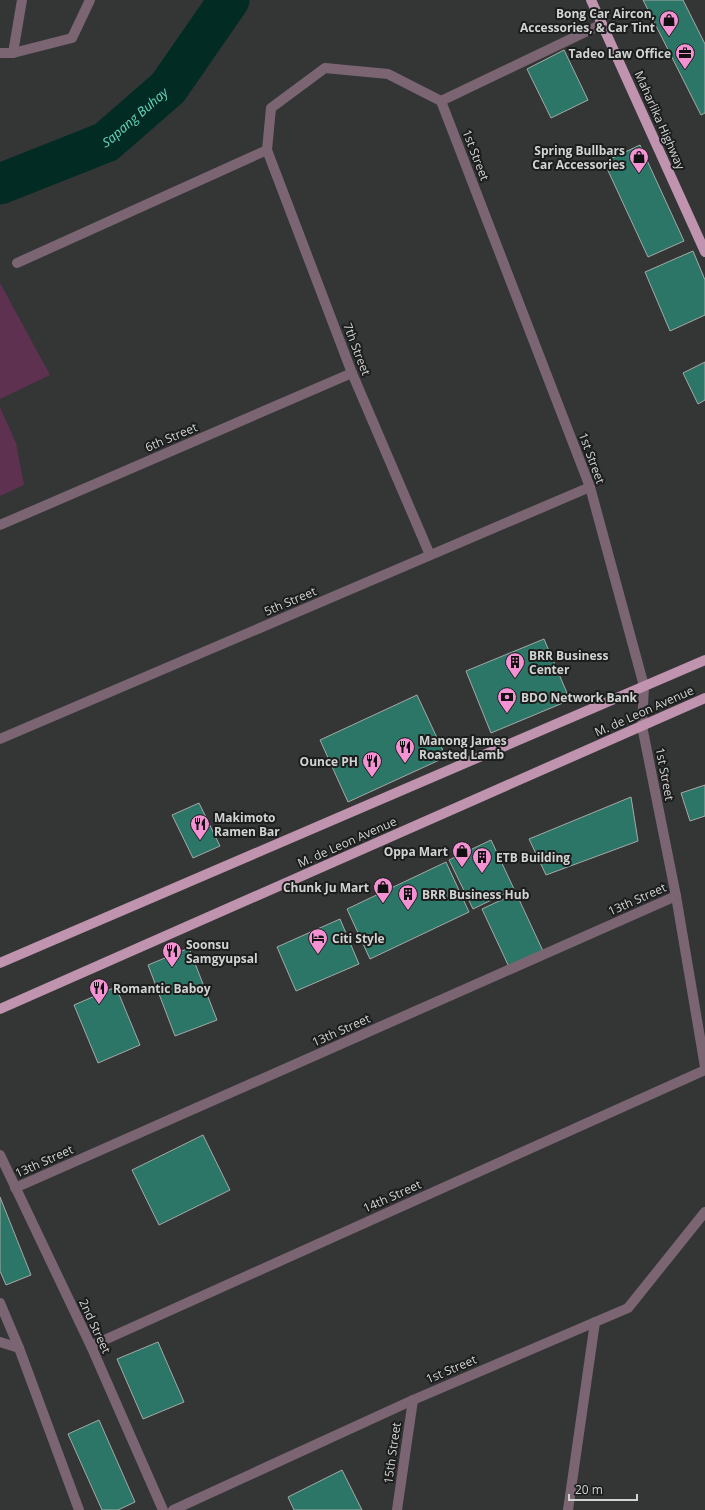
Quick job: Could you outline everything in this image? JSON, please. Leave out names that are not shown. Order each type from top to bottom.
[{"type":"main road","name":"Maharlika Highway","points":[[591,0],[705,252]]},
{"type":"main road","name":"M. de Leon Avenue","points":[[0,963],[705,660]]},
{"type":"main road","name":"M. de Leon Avenue","points":[[0,1009],[705,698]]},
{"type":"street","points":[[13,53],[22,0]]},
{"type":"street","points":[[0,53],[13,53],[72,38],[90,0]]},
{"type":"street","points":[[17,263],[267,150],[271,108],[325,68],[388,74],[441,101],[602,24]]},
{"type":"street","name":"1st Street","points":[[441,101],[590,487],[644,686],[642,726],[676,896],[705,1067]]},
{"type":"street","name":"7th Street","points":[[267,150],[352,373],[430,555]]},
{"type":"street","name":"6th Street","points":[[0,525],[352,373]]},
{"type":"street","name":"5th Street","points":[[0,739],[590,487]]},
{"type":"street","name":"13th Street","points":[[15,1188],[676,896]]},
{"type":"street","name":"14th Street","points":[[90,1346],[705,1070]]},
{"type":"street","name":"2nd Street","points":[[0,1155],[90,1346],[163,1510]]},
{"type":"street","name":"1st Street","points":[[173,1510],[413,1400],[628,1308],[705,1212]]},
{"type":"street","points":[[0,1303],[19,1348],[79,1510]]},
{"type":"street","points":[[568,1510],[595,1322]]},
{"type":"street","points":[[0,1342],[19,1348]]},
{"type":"street","name":"15th Street","points":[[398,1510],[413,1400]]},
{"type":"shaded area","points":[[0,283],[50,375],[0,399]]},
{"type":"shaded area","points":[[0,407],[16,443],[24,485],[0,496]]},
{"type":"building","points":[[643,0],[683,0],[705,44],[705,113],[701,115]]},
{"type":"building","points":[[564,50],[588,100],[551,118],[527,69]]},
{"type":"building","points":[[640,145],[684,241],[648,257],[604,162]]},
{"type":"building","points":[[693,251],[705,280],[705,315],[670,331],[645,272]]},
{"type":"building","points":[[705,362],[705,400],[698,404],[683,373]]},
{"type":"building","name":"BRR Business Center","points":[[544,639],[570,700],[491,733],[466,671]]},
{"type":"building","points":[[417,695],[446,757],[348,802],[320,740]]},
{"type":"building","points":[[705,785],[705,816],[690,821],[681,793]]},
{"type":"building","points":[[631,797],[638,841],[546,875],[529,839]]},
{"type":"building","points":[[199,803],[220,846],[193,858],[172,815]]},
{"type":"building","name":"ETB Building","points":[[491,840],[514,889],[473,909],[449,860]]},
{"type":"building","name":"BRR Business Hub","points":[[446,862],[469,912],[370,959],[347,909]]},
{"type":"building","points":[[516,893],[543,951],[509,967],[482,909]]},
{"type":"building","name":"Citi Style","points":[[340,919],[359,964],[296,991],[277,947]]},
{"type":"building","points":[[189,948],[217,1020],[175,1036],[148,965]]},
{"type":"building","points":[[116,987],[140,1045],[98,1063],[74,1005]]},
{"type":"building","points":[[203,1135],[230,1190],[159,1225],[132,1170]]},
{"type":"building","points":[[0,1197],[31,1275],[6,1285],[0,1271]]},
{"type":"building","points":[[158,1342],[184,1402],[143,1419],[117,1359]]},
{"type":"building","points":[[99,1420],[135,1502],[118,1510],[102,1510],[68,1434]]},
{"type":"building","points":[[342,1470],[362,1510],[294,1510],[288,1497]]},
{"type":"waterway","name":"Sapang Buhay","points":[[0,184],[106,142],[168,88],[229,0]]},
{"type":"place","name":"Bong Car Aircon, Accessories, & Car Tint","points":[[669,37]]},
{"type":"place","name":"Tadeo Law Office","points":[[685,70]]},
{"type":"place","name":"Spring Bullbars Car Accessories","points":[[639,174]]},
{"type":"place","name":"BRR Business Center","points":[[515,679]]},
{"type":"place","name":"BDO Network Bank","points":[[507,714]]},
{"type":"place","name":"Manong James Roasted Lamb","points":[[405,764]]},
{"type":"place","name":"Ounce PH","points":[[372,778]]},
{"type":"place","name":"Makimoto Ramen Bar","points":[[200,841]]},
{"type":"place","name":"Oppa Mart","points":[[462,868]]},
{"type":"place","name":"ETB Building","points":[[482,874]]},
{"type":"place","name":"Chunk Ju Mart","points":[[383,904]]},
{"type":"place","name":"BRR Business Hub","points":[[408,911]]},
{"type":"place","name":"Citi Style","points":[[318,955]]},
{"type":"place","name":"Soonsu Samgyupsal","points":[[172,968]]},
{"type":"place","name":"Romantic Baboy","points":[[99,1005]]}]
